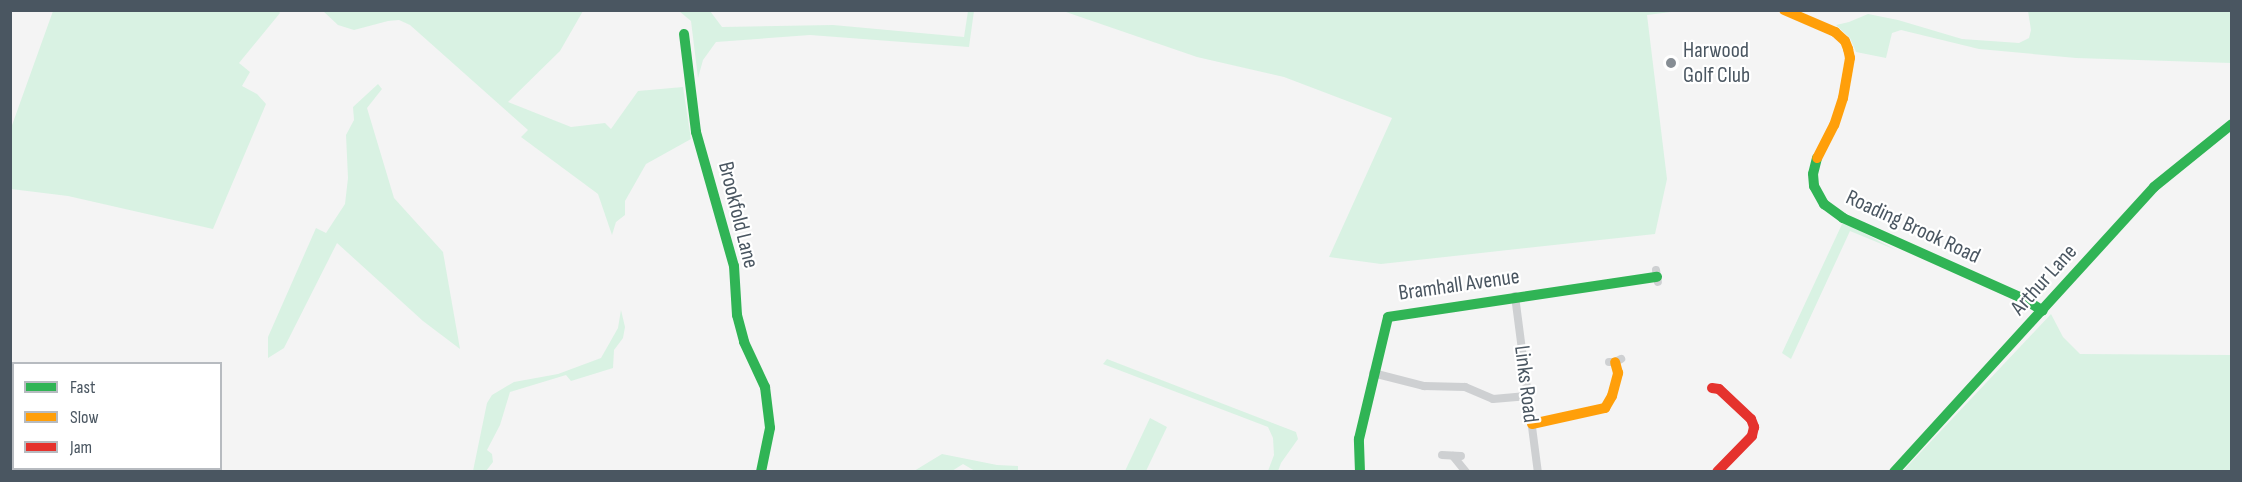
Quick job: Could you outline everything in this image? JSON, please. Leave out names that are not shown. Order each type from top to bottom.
[{"type":"street","name":"Roading Brook Road","points":[[1784,10],[1841,36],[1850,58],[1843,98],[1833,125],[1819,152],[1813,174],[1814,186],[1824,204],[1843,218],[2024,299],[2043,311]]},
{"type":"street","name":"Brookfold Lane","points":[[684,34],[696,132],[734,266],[737,315],[744,342],[765,387],[771,428],[761,471]]},
{"type":"street","name":"Arthur Lane","points":[[1894,471],[2043,311],[2146,195],[2232,124]]},
{"type":"street","name":"Bramhall Avenue","points":[[1360,471],[1359,439],[1384,324],[1392,314],[1657,276]]},
{"type":"street","name":"Links Road","points":[[1515,296],[1538,471]]},
{"type":"street","points":[[1532,423],[1605,408],[1612,396],[1618,373],[1615,361]]},
{"type":"street","points":[[1373,373],[1424,386],[1465,387],[1488,399],[1528,396]]},
{"type":"street","points":[[1712,388],[1719,389],[1751,419],[1754,427],[1752,436],[1717,471]]},
{"type":"street","points":[[1442,455],[1457,456],[1466,471]]},
{"type":"green space","points":[[278,10],[280,13],[239,63],[250,72],[242,86],[257,94],[266,104],[213,229],[68,196],[11,189],[11,128],[53,11]]},
{"type":"green space","points":[[323,11],[583,11],[560,51],[508,102],[571,127],[605,123],[611,129],[638,91],[683,87],[691,139],[646,164],[625,201],[625,215],[616,222],[612,235],[598,194],[521,137],[528,130],[410,25],[399,20],[354,30],[338,25]]},
{"type":"green space","points":[[679,11],[710,11],[722,27],[833,25],[964,37],[968,11],[974,11],[969,47],[810,35],[716,42],[703,60],[698,78],[691,21]]},
{"type":"green space","name":"Harwood Golf Club","points":[[1063,11],[1679,11],[1647,15],[1667,179],[1655,234],[1381,264],[1329,257],[1392,118],[1284,77],[1197,57]]},
{"type":"green space","points":[[2028,11],[2231,11],[2231,63],[2076,58],[1979,49],[1901,30],[1892,33],[1886,58],[1856,52],[1850,38],[1836,25],[1868,14],[1898,20],[1962,39],[2019,43],[2029,38],[2031,30]]},
{"type":"green space","points":[[378,84],[382,89],[367,108],[394,198],[443,252],[460,349],[423,321],[337,243],[284,348],[268,358],[268,337],[316,228],[326,233],[345,204],[348,178],[346,135],[354,120],[353,107]]},
{"type":"green space","points":[[1843,222],[1896,250],[1850,231],[1791,359],[1782,353]]},
{"type":"green space","points":[[621,310],[625,327],[623,338],[614,350],[613,368],[571,381],[566,375],[510,392],[500,425],[487,450],[492,454],[493,462],[486,471],[473,471],[487,403],[492,395],[514,382],[558,374],[601,358],[618,328]]},
{"type":"green space","points":[[2051,314],[2063,337],[2080,354],[2231,355],[2231,471],[1903,471]]},
{"type":"green space","points":[[1107,359],[1296,432],[1298,439],[1278,471],[1268,471],[1274,455],[1273,438],[1268,427],[1103,364]]},
{"type":"green space","points":[[1150,418],[1167,427],[1146,471],[1125,471]]},
{"type":"green space","points":[[942,454],[997,465],[1018,466],[1018,471],[975,471],[963,464],[952,471],[914,471]]},
{"type":"traffic: fast","points":[[684,34],[696,132],[734,266],[737,315],[744,342],[765,387],[770,428],[761,472]]},
{"type":"traffic: fast","points":[[1894,472],[2154,187],[2232,124]]},
{"type":"traffic: fast","points":[[1817,158],[1813,174],[1814,186],[1824,204],[1843,218],[2024,299],[2043,311]]},
{"type":"traffic: fast","points":[[1360,472],[1359,439],[1388,317],[1657,277]]},
{"type":"traffic: slow","points":[[1784,10],[1835,32],[1845,41],[1848,49],[1850,58],[1843,98],[1834,125],[1817,158]]},
{"type":"traffic: slow","points":[[1532,424],[1605,408],[1612,396],[1618,373],[1615,362]]},
{"type":"traffic: jam","points":[[1712,388],[1719,389],[1751,419],[1754,427],[1752,436],[1717,472]]},
{"type":"place","name":"Harwood Golf Club","points":[[1671,63]]}]
